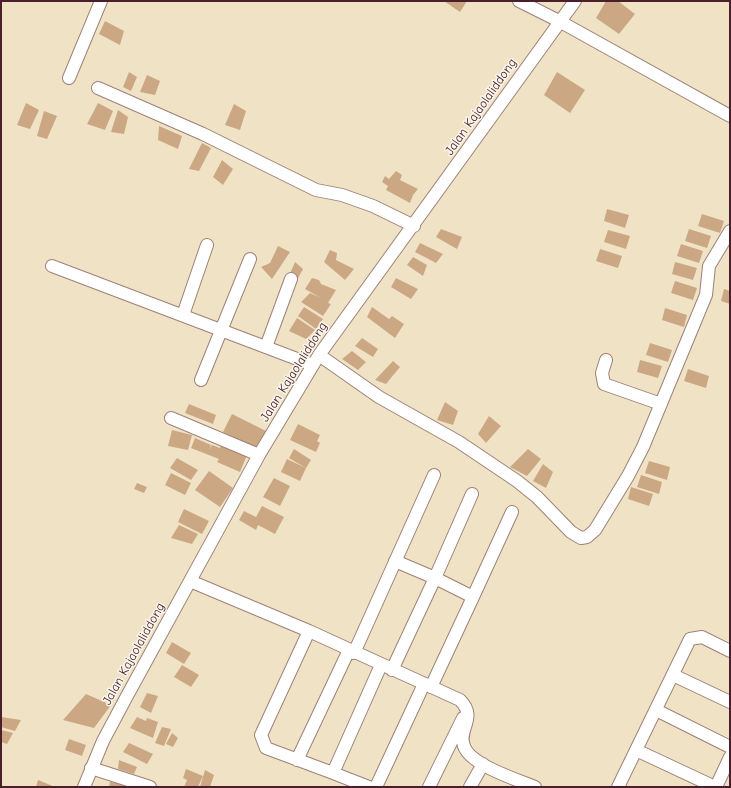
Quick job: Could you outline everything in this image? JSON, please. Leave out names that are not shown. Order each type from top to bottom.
[{"type":"street","points":[[69,78],[101,1]]},
{"type":"street","points":[[519,1],[559,21],[730,116]]},
{"type":"street","name":"Jalan Kajaolaliddong","points":[[84,787],[103,741],[190,580],[259,455],[316,360],[414,226],[559,21],[575,1]]},
{"type":"street","points":[[98,88],[203,134],[316,190],[342,195],[373,206],[414,226]]},
{"type":"street","points":[[52,266],[266,347],[316,360],[459,442],[517,481],[537,497],[562,524],[578,536],[584,538],[595,530],[628,476],[643,447],[706,295],[709,266],[730,230]]},
{"type":"street","points":[[183,315],[207,245]]},
{"type":"street","points":[[201,380],[250,259]]},
{"type":"street","points":[[266,347],[291,280]]},
{"type":"street","points":[[606,360],[602,373],[604,384],[661,404]]},
{"type":"street","points":[[171,418],[259,455]]},
{"type":"street","points":[[297,760],[352,652],[434,475]]},
{"type":"street","points":[[332,773],[435,578],[472,494]]},
{"type":"street","points":[[376,787],[473,597],[512,512]]},
{"type":"street","points":[[395,561],[435,578],[473,597]]},
{"type":"street","points":[[190,580],[460,700],[467,709],[468,719],[463,737],[464,746],[470,755],[483,764],[521,784],[535,787]]},
{"type":"street","points":[[309,632],[261,735],[266,748],[369,787]]},
{"type":"street","points":[[618,787],[690,639],[702,637],[730,651]]},
{"type":"street","points":[[673,675],[730,702]]},
{"type":"street","points":[[429,787],[467,709]]},
{"type":"street","points":[[656,710],[730,747]]},
{"type":"street","points":[[636,750],[715,787],[730,757]]},
{"type":"street","points":[[470,787],[483,764]]},
{"type":"street","points":[[91,768],[150,787]]},
{"type":"building","points":[[444,1],[467,1],[460,12]]},
{"type":"building","points":[[606,1],[618,1],[635,14],[619,34],[596,18]]},
{"type":"building","points":[[105,21],[124,31],[120,45],[99,34]]},
{"type":"building","points":[[129,72],[137,77],[131,91],[123,87]]},
{"type":"building","points":[[557,72],[585,90],[570,113],[544,95]]},
{"type":"building","points":[[147,75],[160,81],[155,95],[140,92]]},
{"type":"building","points":[[26,103],[39,110],[30,129],[17,125]]},
{"type":"building","points":[[98,103],[113,111],[105,130],[87,124]]},
{"type":"building","points":[[234,104],[246,111],[240,130],[225,125]]},
{"type":"building","points":[[118,110],[128,117],[124,134],[111,132]]},
{"type":"building","points":[[44,111],[57,116],[47,139],[37,136]]},
{"type":"building","points":[[159,126],[182,136],[178,149],[158,140]]},
{"type":"building","points":[[202,143],[211,148],[199,171],[189,169]]},
{"type":"building","points":[[222,160],[233,169],[223,185],[213,177]]},
{"type":"building","points":[[396,171],[402,175],[400,180],[418,189],[413,195],[410,203],[386,190],[388,186],[382,182],[385,176],[389,179]]},
{"type":"building","points":[[607,209],[629,215],[625,228],[604,221]]},
{"type":"building","points":[[702,214],[724,221],[720,233],[698,226]]},
{"type":"building","points":[[441,229],[462,237],[457,249],[436,237]]},
{"type":"building","points":[[689,229],[711,236],[707,248],[685,241]]},
{"type":"building","points":[[608,230],[630,236],[626,249],[604,242]]},
{"type":"building","points":[[420,243],[443,254],[436,263],[415,252]]},
{"type":"building","points":[[681,244],[703,251],[699,263],[677,256]]},
{"type":"building","points":[[278,246],[290,252],[272,279],[261,267],[270,263]]},
{"type":"building","points":[[600,249],[622,256],[618,268],[596,261]]},
{"type":"building","points":[[330,250],[337,253],[336,260],[354,269],[345,280],[324,262]]},
{"type":"building","points":[[413,257],[427,265],[423,276],[407,265]]},
{"type":"building","points":[[295,262],[303,269],[296,282],[288,278]]},
{"type":"building","points":[[675,262],[697,268],[693,280],[672,274]]},
{"type":"building","points":[[312,278],[319,280],[321,284],[336,290],[328,303],[331,304],[323,316],[301,302],[310,293],[321,298],[305,289]]},
{"type":"building","points":[[396,278],[418,289],[411,299],[391,287]]},
{"type":"building","points":[[675,281],[697,288],[693,300],[671,293]]},
{"type":"building","points":[[724,289],[730,291],[730,304],[721,301]]},
{"type":"building","points":[[304,307],[323,319],[316,329],[298,316]]},
{"type":"building","points":[[372,307],[389,319],[392,316],[404,324],[395,338],[367,317]]},
{"type":"building","points":[[665,308],[687,315],[684,327],[662,320]]},
{"type":"building","points":[[297,318],[315,330],[306,339],[289,331]]},
{"type":"building","points":[[362,338],[378,349],[373,357],[355,346]]},
{"type":"building","points":[[650,343],[672,350],[668,362],[646,355]]},
{"type":"building","points":[[352,351],[366,362],[358,370],[342,359]]},
{"type":"building","points":[[640,360],[662,366],[658,378],[637,372]]},
{"type":"building","points":[[393,361],[400,367],[386,384],[375,380]]},
{"type":"building","points":[[688,369],[709,376],[706,388],[684,381]]},
{"type":"building","points":[[445,402],[458,411],[453,425],[437,420]]},
{"type":"building","points":[[189,404],[216,415],[213,424],[185,413]]},
{"type":"building","points":[[232,414],[266,431],[257,449],[223,432]]},
{"type":"building","points":[[489,416],[501,426],[486,443],[478,434]]},
{"type":"building","points":[[298,424],[320,435],[317,441],[320,443],[316,452],[290,440]]},
{"type":"building","points":[[172,430],[192,435],[188,450],[168,446]]},
{"type":"building","points":[[195,438],[211,445],[209,450],[212,445],[220,448],[221,445],[247,455],[240,472],[217,462],[219,459],[191,448]]},
{"type":"building","points":[[294,449],[311,460],[306,468],[289,458]]},
{"type":"building","points":[[528,449],[541,459],[527,476],[510,467]]},
{"type":"building","points":[[177,458],[198,470],[191,480],[170,468]]},
{"type":"building","points":[[287,459],[306,468],[300,481],[281,472]]},
{"type":"building","points":[[649,461],[670,467],[667,480],[645,473]]},
{"type":"building","points":[[543,464],[553,472],[546,488],[533,481]]},
{"type":"building","points":[[209,471],[233,488],[220,507],[195,490]]},
{"type":"building","points":[[171,473],[191,483],[185,495],[165,485]]},
{"type":"building","points":[[641,475],[662,482],[659,494],[637,487]]},
{"type":"building","points":[[274,478],[290,486],[280,506],[263,497]]},
{"type":"building","points":[[137,483],[147,487],[144,493],[134,489]]},
{"type":"building","points":[[631,487],[653,494],[649,506],[628,499]]},
{"type":"building","points":[[262,506],[284,517],[275,534],[258,525],[256,530],[239,520],[244,511],[256,517]]},
{"type":"building","points":[[184,509],[209,521],[202,534],[178,522]]},
{"type":"building","points":[[179,525],[198,534],[192,544],[171,538]]},
{"type":"building","points":[[172,642],[191,653],[184,664],[166,653]]},
{"type":"building","points":[[182,665],[199,675],[191,687],[174,677]]},
{"type":"building","points":[[147,693],[158,696],[151,713],[140,707]]},
{"type":"building","points":[[86,694],[111,705],[94,728],[63,720]]},
{"type":"building","points":[[1,717],[21,720],[15,731],[1,727]]},
{"type":"building","points":[[137,717],[146,721],[147,718],[158,722],[153,738],[130,728]]},
{"type":"building","points":[[162,727],[171,729],[164,746],[155,743]]},
{"type":"building","points":[[1,730],[13,733],[7,744],[1,742]]},
{"type":"building","points":[[172,733],[178,738],[173,747],[166,744]]},
{"type":"building","points":[[69,739],[86,745],[82,756],[65,750]]},
{"type":"building","points":[[129,743],[153,754],[147,764],[123,752]]},
{"type":"building","points":[[119,760],[137,767],[134,774],[118,769]]},
{"type":"building","points":[[186,769],[203,776],[198,787],[184,787],[187,780],[183,778]]},
{"type":"building","points":[[205,770],[214,775],[210,787],[200,787]]},
{"type":"building","points":[[38,780],[55,787],[36,787]]},
{"type":"building","points":[[110,782],[130,785],[130,787],[109,787]]}]
